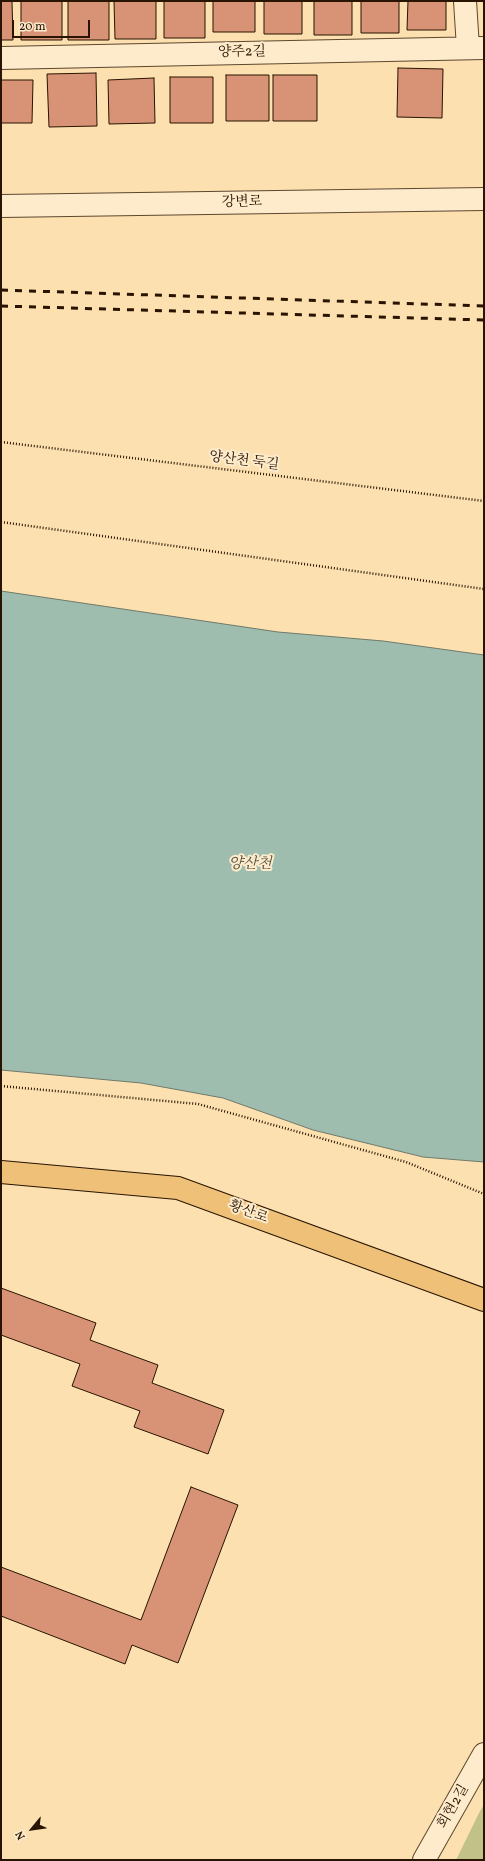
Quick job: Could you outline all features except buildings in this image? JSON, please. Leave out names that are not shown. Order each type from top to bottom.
[{"type":"main road","name":"황산로","points":[[1,1172],[178,1188],[484,1300]]},
{"type":"street","points":[[465,1],[476,48]]},
{"type":"street","name":"양주2길","points":[[1,58],[476,48]]},
{"type":"street","name":"강변로","points":[[1,206],[484,199]]},
{"type":"street","name":"회현2길","points":[[424,1860],[484,1754]]},
{"type":"path","name":"양산천 둑길","points":[[1,442],[484,501]]},
{"type":"path","points":[[1,522],[484,588]]},
{"type":"path","points":[[1,1086],[198,1104],[406,1162],[484,1194]]},
{"type":"shaded area","points":[[484,1805],[484,1860],[456,1860],[480,1811]]},
{"type":"water","name":"양산천","points":[[1,591],[278,632],[383,641],[484,655],[484,1162],[423,1157],[313,1130],[223,1098],[141,1083],[1,1070]]},
{"type":"railway","points":[[1,290],[484,306]]},
{"type":"railway","points":[[1,306],[484,320]]}]
